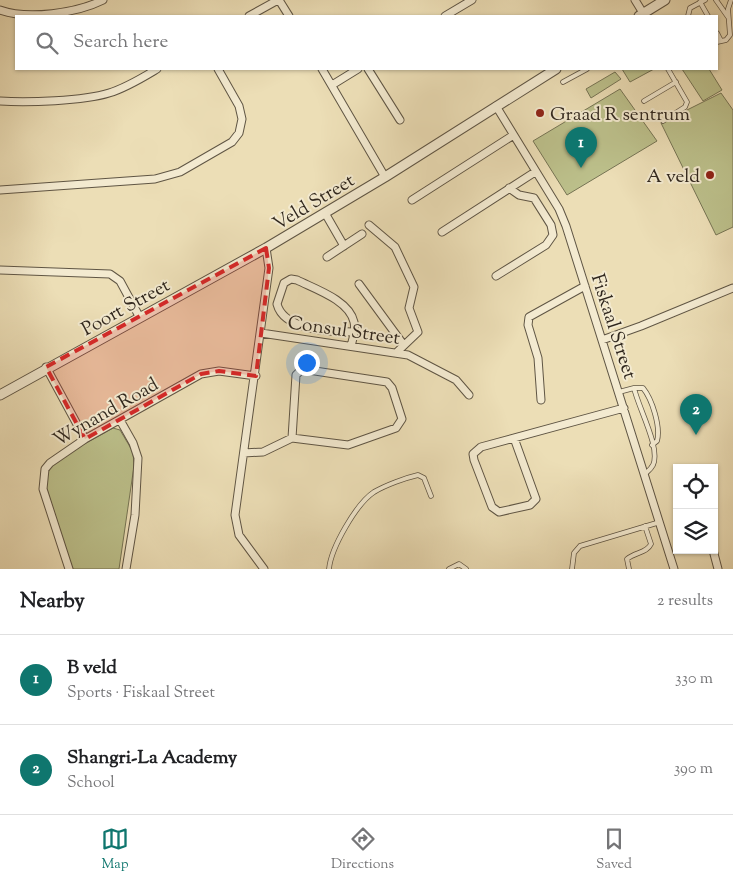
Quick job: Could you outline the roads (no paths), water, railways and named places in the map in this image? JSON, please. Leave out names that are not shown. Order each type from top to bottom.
[{"type":"street","points":[[0,10],[16,14],[72,11],[103,0]]},
{"type":"street","points":[[251,15],[278,0],[288,15]]},
{"type":"street","points":[[447,15],[472,0]]},
{"type":"street","points":[[635,0],[641,15],[665,0]]},
{"type":"street","points":[[0,101],[60,99],[107,94],[122,89],[155,70]]},
{"type":"street","points":[[0,190],[149,180],[180,172],[232,142],[239,133],[242,119],[239,106],[219,70]]},
{"type":"street","points":[[323,70],[385,177]]},
{"type":"street","points":[[332,85],[356,70]]},
{"type":"street","points":[[369,70],[400,120]]},
{"type":"street","name":"Veld Street","points":[[264,569],[242,542],[235,515],[256,376],[269,268],[266,248],[385,177],[554,70]]},
{"type":"street","name":"Fiskaal Street","points":[[496,106],[512,136],[562,214],[674,569]]},
{"type":"street","points":[[412,200],[512,136]]},
{"type":"street","points":[[442,232],[535,172]]},
{"type":"street","points":[[496,276],[546,245],[553,235],[551,225],[534,198],[519,195],[509,188]]},
{"type":"street","points":[[325,213],[344,246]]},
{"type":"street","points":[[369,225],[395,248],[414,287],[409,308],[418,332],[396,352]]},
{"type":"street","points":[[328,257],[362,234]]},
{"type":"street","name":"Poort Street","points":[[0,395],[139,316],[266,248]]},
{"type":"street","points":[[0,270],[110,274],[120,281],[139,316]]},
{"type":"street","points":[[351,346],[354,332],[354,322],[350,314],[331,297],[294,279],[284,282],[277,304],[286,316],[312,330],[354,332]]},
{"type":"street","points":[[359,284],[403,344]]},
{"type":"street","points":[[540,400],[538,358],[528,325],[528,317],[585,286]]},
{"type":"street","points":[[602,340],[733,288]]},
{"type":"street","name":"Consul Street","points":[[261,333],[410,355],[454,378],[469,394]]},
{"type":"street","points":[[46,368],[86,439]]},
{"type":"street","points":[[244,453],[263,452],[292,438],[348,445],[396,428],[402,419],[392,388],[387,382],[302,370],[296,375],[292,438]]},
{"type":"street","name":"Wynand Road","points":[[69,569],[45,497],[43,481],[45,469],[50,462],[86,439],[208,372],[224,371],[256,376]]},
{"type":"street","points":[[514,438],[536,499],[530,505],[499,512],[494,510],[490,503],[473,454],[481,447],[514,438],[624,408]]},
{"type":"street","points":[[120,420],[133,443],[138,458],[135,515],[126,569]]},
{"type":"street","points":[[714,554],[718,569]]},
{"type":"lane","points":[[688,15],[690,8],[705,0]]},
{"type":"lane","points":[[716,0],[728,17]]},
{"type":"lane","points":[[719,42],[730,35],[728,17],[731,0]]},
{"type":"lane","points":[[700,2],[707,15]]},
{"type":"lane","points":[[563,82],[584,70]]},
{"type":"lane","points":[[663,121],[687,105],[669,70]]},
{"type":"lane","points":[[644,101],[676,82]]},
{"type":"lane","points":[[634,388],[655,457],[653,465],[645,474]]},
{"type":"lane","points":[[619,392],[643,388],[651,405],[659,434],[658,441],[652,445]]},
{"type":"lane","points":[[329,569],[330,560],[349,521],[373,493],[418,475],[423,477],[430,496]]},
{"type":"lane","points":[[572,569],[574,553],[580,546],[660,522]]},
{"type":"lane","points":[[629,569],[627,559],[632,554],[646,550],[651,544],[645,526]]},
{"type":"lane","points":[[449,569],[459,564],[466,569]]},
{"type":"place","name":"Graad R sentrum","points":[[540,113]]},
{"type":"place","name":"B veld","points":[[581,168]]},
{"type":"place","name":"A veld","points":[[710,175]]},
{"type":"place","name":"Shangri-La Academy","points":[[696,435]]}]
